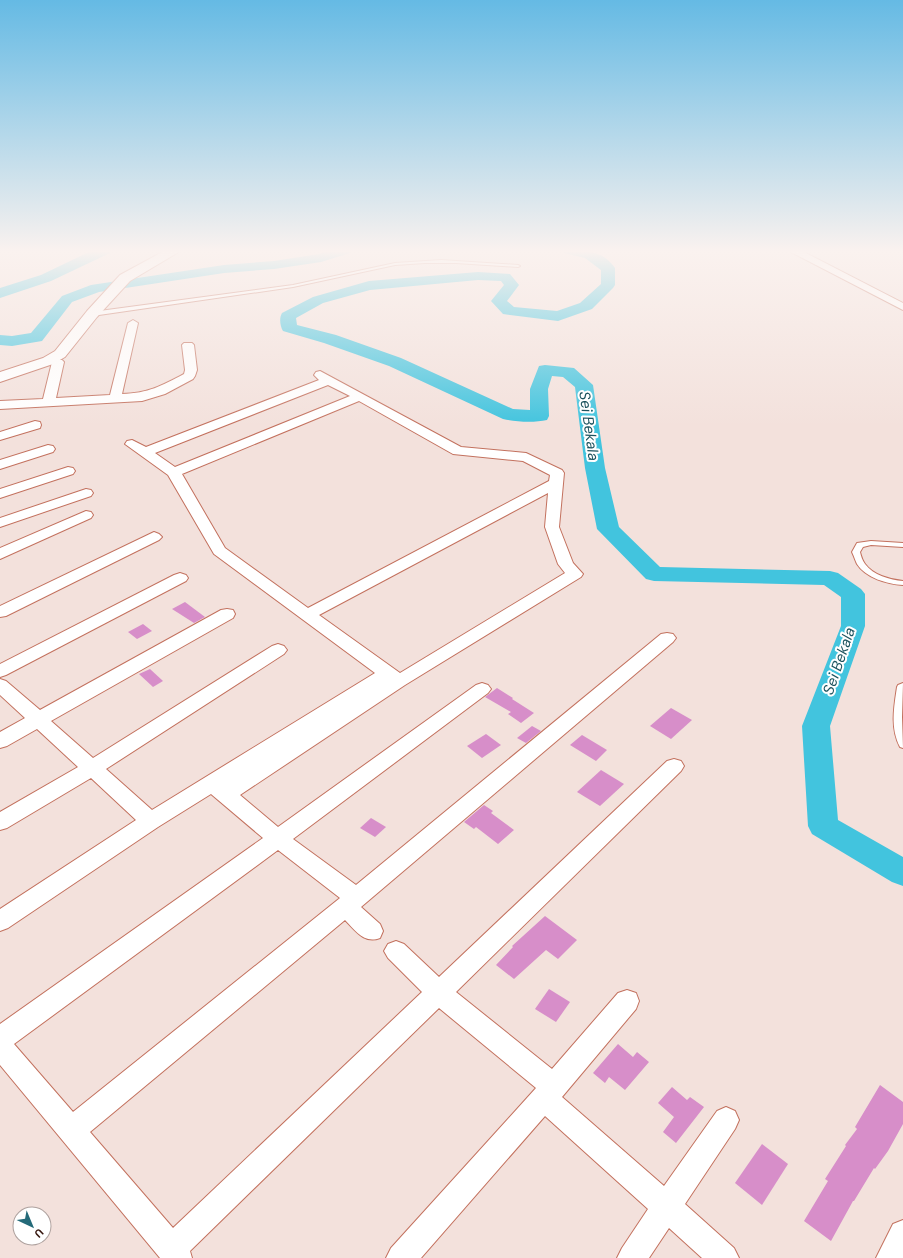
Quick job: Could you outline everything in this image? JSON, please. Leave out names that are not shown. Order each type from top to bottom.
[{"type":"main road","points":[[1,379],[48,361],[60,354],[97,309]]},
{"type":"street","points":[[115,399],[133,323]]},
{"type":"street","points":[[0,405],[115,399],[152,394],[174,385],[189,376],[191,370],[188,346]]},
{"type":"street","points":[[49,402],[58,362]]},
{"type":"street","points":[[0,921],[151,821],[218,789],[394,677],[575,574],[566,564],[552,527],[557,473],[526,457],[458,451],[324,378],[138,448],[174,472],[219,551],[394,677]]},
{"type":"street","points":[[174,472],[359,397]]},
{"type":"street","points":[[0,414],[36,403]]},
{"type":"street","points":[[0,436],[35,425]]},
{"type":"street","points":[[0,465],[48,449]]},
{"type":"street","points":[[0,494],[68,471]]},
{"type":"street","points":[[308,615],[556,483]]},
{"type":"street","points":[[0,523],[86,493]]},
{"type":"street","points":[[0,554],[86,515]]},
{"type":"street","points":[[0,612],[154,537]]},
{"type":"street","points":[[0,671],[180,578]]},
{"type":"street","points":[[0,741],[227,614]]},
{"type":"street","points":[[71,1130],[351,902],[668,638]]},
{"type":"street","points":[[0,822],[92,768],[278,650]]},
{"type":"street","points":[[0,684],[151,821]]},
{"type":"street","points":[[0,1039],[278,839],[482,689]]},
{"type":"street","points":[[0,1046],[175,1253],[438,992],[674,766]]},
{"type":"street","points":[[218,789],[351,902],[372,931]]},
{"type":"street","points":[[396,951],[438,992],[499,1041],[548,1092],[667,1208],[724,1258]]},
{"type":"street","points":[[401,1258],[627,1001]]},
{"type":"street","points":[[632,1258],[726,1120]]},
{"type":"street","points":[[891,1258],[903,1234]]},
{"type":"lane","points":[[92,314],[130,309]]},
{"type":"lane","points":[[903,545],[871,542],[860,546],[856,552],[861,565],[881,579],[893,583],[903,583]]},
{"type":"lane","points":[[903,686],[901,687],[897,715],[900,738],[903,745]]},
{"type":"building","points":[[185,602],[205,617],[194,623],[172,609]]},
{"type":"building","points":[[143,624],[152,631],[137,639],[128,632]]},
{"type":"building","points":[[150,669],[163,681],[153,687],[139,674]]},
{"type":"building","points":[[497,688],[534,713],[521,723],[508,714],[511,712],[485,697]]},
{"type":"building","points":[[671,708],[692,720],[671,739],[650,726]]},
{"type":"building","points":[[532,726],[541,731],[526,743],[517,738]]},
{"type":"building","points":[[486,734],[501,745],[482,758],[467,746]]},
{"type":"building","points":[[582,735],[607,750],[596,761],[570,745]]},
{"type":"building","points":[[601,770],[624,784],[600,806],[577,792]]},
{"type":"building","points":[[484,805],[493,811],[491,813],[514,830],[498,844],[476,827],[474,829],[464,822]]},
{"type":"building","points":[[371,818],[386,827],[375,837],[360,828]]},
{"type":"building","points":[[545,916],[577,940],[558,959],[546,950],[514,979],[496,965],[513,947],[512,946]]},
{"type":"building","points":[[549,989],[570,1002],[556,1022],[535,1009]]},
{"type":"building","points":[[618,1044],[633,1057],[637,1052],[649,1062],[625,1090],[609,1077],[605,1083],[593,1073]]},
{"type":"building","points":[[880,1085],[903,1102],[903,1124],[888,1151],[875,1169],[874,1168],[853,1201],[831,1241],[804,1221],[828,1181],[825,1179],[846,1146],[845,1145],[857,1129],[855,1127]]},
{"type":"building","points":[[672,1087],[687,1100],[690,1097],[704,1107],[676,1143],[663,1132],[674,1117],[658,1103]]},
{"type":"building","points":[[762,1144],[788,1164],[762,1205],[735,1183]]},
{"type":"waterway","name":"Sei Bekala","points":[[0,340],[12,341],[36,337],[59,309]]},
{"type":"waterway","name":"Sei Bekala","points":[[302,309],[288,316],[289,328],[330,339],[395,362],[510,415],[540,416],[539,389],[545,370],[568,372],[584,385],[595,468],[608,529],[654,574],[830,578],[853,594],[853,626],[816,726],[823,826],[903,873]]},
{"type":"waterway","name":"Sei Bekala","points":[[507,309],[509,311],[558,316],[578,309]]}]
